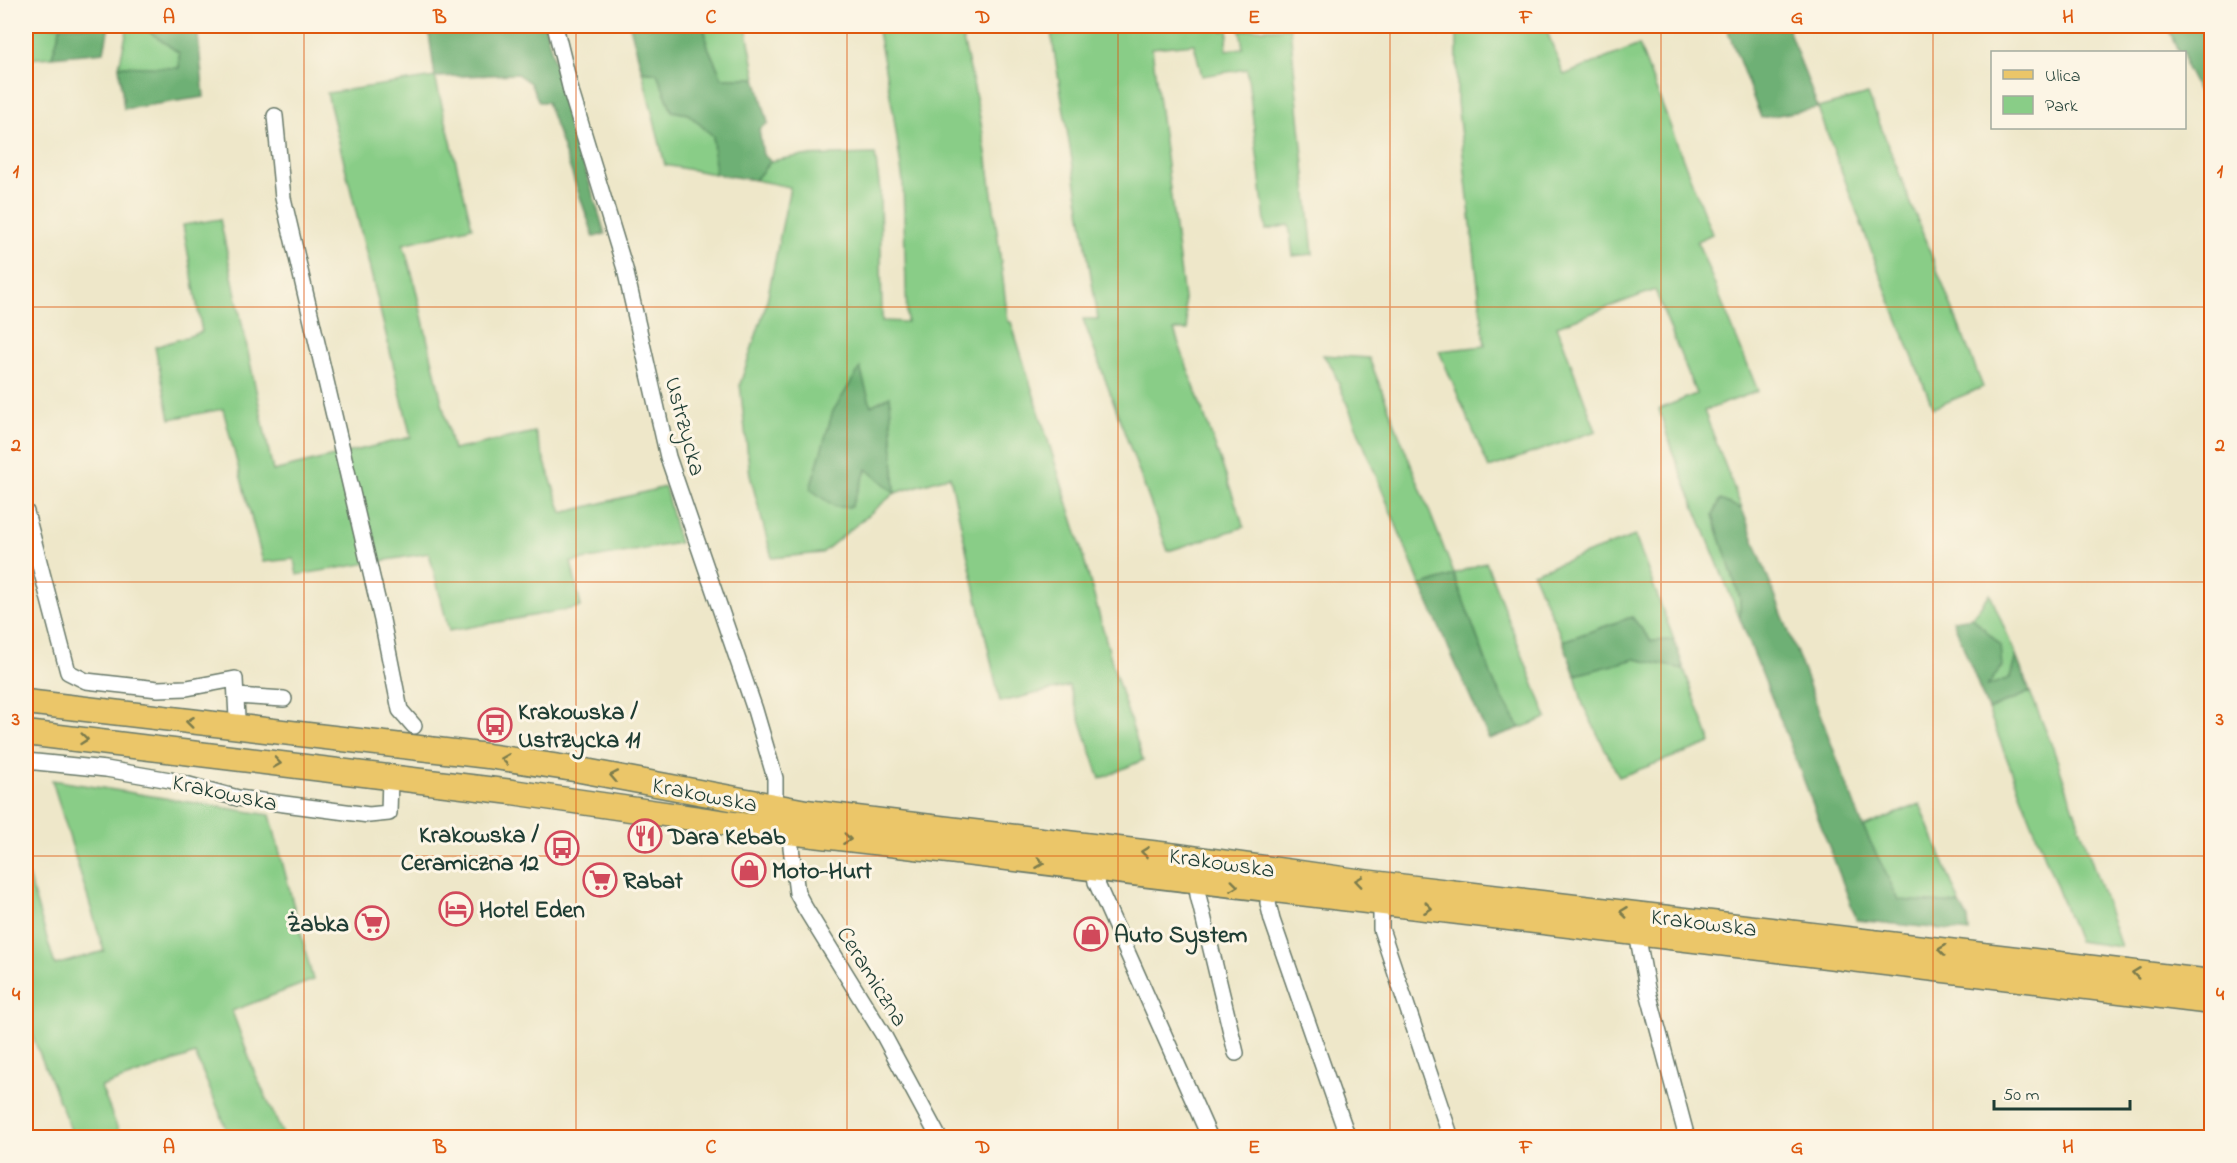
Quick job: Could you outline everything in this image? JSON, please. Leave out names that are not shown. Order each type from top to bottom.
[{"type":"main road","name":"Krakowska","points":[[26,702],[488,756],[563,767],[775,807],[1177,856],[1364,882],[2211,982]]},
{"type":"main road","name":"Krakowska","points":[[26,733],[512,792],[789,832],[2211,1002]]},
{"type":"street","name":"Ustrzycka","points":[[555,26],[572,95],[625,269],[668,457],[755,710],[775,778],[775,807],[789,832]]},
{"type":"street","points":[[275,116],[283,198],[382,620],[400,710],[414,726]]},
{"type":"street","points":[[26,512],[68,672],[86,681],[158,689],[187,688],[235,679],[237,696],[235,727]]},
{"type":"street","points":[[237,696],[284,699]]},
{"type":"street","name":"Krakowska","points":[[26,761],[106,769],[170,780],[238,798],[369,815],[389,813],[390,778]]},
{"type":"street","name":"Ceramiczna","points":[[789,832],[797,892],[805,909],[884,1036],[939,1137]]},
{"type":"street","points":[[1094,869],[1095,882],[1210,1137]]},
{"type":"street","points":[[1197,881],[1198,895],[1236,1053]]},
{"type":"street","points":[[1269,890],[1268,903],[1272,920],[1348,1137]]},
{"type":"street","points":[[1381,903],[1380,929],[1451,1137]]},
{"type":"street","points":[[1637,933],[1647,988],[1687,1137]]},
{"type":"green space","points":[[26,26],[61,26],[52,57],[26,59]]},
{"type":"green space","points":[[61,26],[109,26],[104,52],[52,57]]},
{"type":"green space","points":[[128,26],[141,26],[179,53],[179,69],[119,66]]},
{"type":"green space","points":[[141,26],[197,26],[204,97],[124,109],[119,66],[179,68],[179,53]]},
{"type":"green space","points":[[428,26],[545,26],[564,99],[605,234],[594,237],[547,102],[539,102],[530,83],[517,74],[435,77]]},
{"type":"green space","points":[[630,26],[704,26],[708,47],[722,78],[756,78],[768,123],[759,129],[763,155],[771,161],[755,180],[715,174],[713,136],[688,114],[672,111],[657,73],[642,71]]},
{"type":"green space","points":[[704,26],[746,26],[756,78],[722,78],[708,47]]},
{"type":"green space","points":[[877,26],[959,26],[983,136],[1008,322],[1011,322],[1076,530],[1115,673],[1143,760],[1100,779],[1069,686],[1000,702],[950,476],[895,493],[822,553],[772,558],[750,475],[740,384],[766,305],[790,187],[755,180],[771,161],[799,156],[875,154],[880,190],[882,321],[907,322],[903,182],[893,111]],"holes":[[[860,369],[871,406],[889,397],[895,492],[867,469]]]},
{"type":"green space","points":[[1050,26],[1222,26],[1223,31],[1229,26],[1226,50],[1243,48],[1240,30],[1290,28],[1313,254],[1293,256],[1289,225],[1266,230],[1247,69],[1202,76],[1194,44],[1152,48],[1188,330],[1174,330],[1244,527],[1168,551],[1083,319],[1098,319]]},
{"type":"green space","points":[[1457,26],[1545,26],[1564,75],[1639,45],[1712,234],[1697,241],[1758,391],[1704,411],[1742,509],[1720,500],[1713,516],[1740,598],[1740,619],[1671,448],[1659,409],[1696,394],[1655,290],[1557,326],[1596,431],[1489,468],[1439,351],[1485,346],[1457,102]]},
{"type":"green space","points":[[1726,26],[1787,26],[1818,108],[1761,118]]},
{"type":"green space","points":[[2167,26],[2211,26],[2211,116],[2186,68],[2186,51],[2178,51]]},
{"type":"green space","points":[[642,71],[657,73],[672,111],[688,114],[713,136],[715,174],[665,165]]},
{"type":"green space","points":[[435,77],[472,227],[403,244],[413,277],[453,450],[535,432],[562,513],[665,487],[679,543],[571,562],[581,607],[449,631],[429,553],[297,575],[294,559],[263,562],[223,409],[170,419],[155,347],[202,332],[183,225],[220,219],[273,471],[411,437],[327,93]]},
{"type":"green space","points":[[1868,94],[1983,387],[1933,408],[1890,301],[1818,108]]},
{"type":"green space","points":[[1323,355],[1369,358],[1454,574],[1486,562],[1547,718],[1520,728],[1494,683],[1454,575],[1421,586],[1332,367]]},
{"type":"green space","points":[[860,368],[871,406],[890,396],[895,493],[867,469],[851,507],[835,507],[810,489],[833,411]]},
{"type":"green space","points":[[1720,500],[1742,509],[1863,827],[1899,900],[1960,904],[1968,919],[1969,932],[1857,920],[1740,619],[1740,598],[1713,516]]},
{"type":"green space","points":[[1635,536],[1674,640],[1651,641],[1632,617],[1563,641],[1533,573]]},
{"type":"green space","points":[[1454,575],[1494,683],[1520,728],[1489,739],[1421,586]]},
{"type":"green space","points":[[1990,594],[2016,656],[2010,678],[1986,687],[2000,645],[1972,617]]},
{"type":"green space","points":[[1632,617],[1651,641],[1674,640],[1684,669],[1635,659],[1575,675],[1563,641]]},
{"type":"green space","points":[[1972,617],[2000,645],[2002,667],[1987,686],[2010,678],[2016,656],[2030,692],[1988,710],[1953,620]]},
{"type":"green space","points":[[1635,659],[1684,669],[1711,743],[1619,777],[1583,705],[1575,675]]},
{"type":"green space","points":[[2030,692],[2053,748],[2121,947],[2078,941],[1988,710]]},
{"type":"green space","points":[[52,780],[270,815],[313,980],[232,1011],[254,1071],[284,1137],[230,1137],[195,1054],[101,1087],[121,1137],[63,1137],[72,1133],[26,1020],[26,869],[55,965],[104,951]]},
{"type":"green space","points":[[1920,804],[1960,904],[1899,901],[1863,827]]},
{"type":"place","name":"Krakowska / Ustrzycka 11","points":[[495,725]]},
{"type":"place","name":"Dara Kebab","points":[[645,836]]},
{"type":"place","name":"Krakowska / Ceramiczna 12","points":[[562,848]]},
{"type":"place","name":"Moto-Hurt","points":[[749,870]]},
{"type":"place","name":"Rabat","points":[[600,880]]},
{"type":"place","name":"Hotel Eden","points":[[456,909]]},
{"type":"place","name":"Żabka","points":[[372,923]]},
{"type":"place","name":"Auto System","points":[[1091,934]]}]
